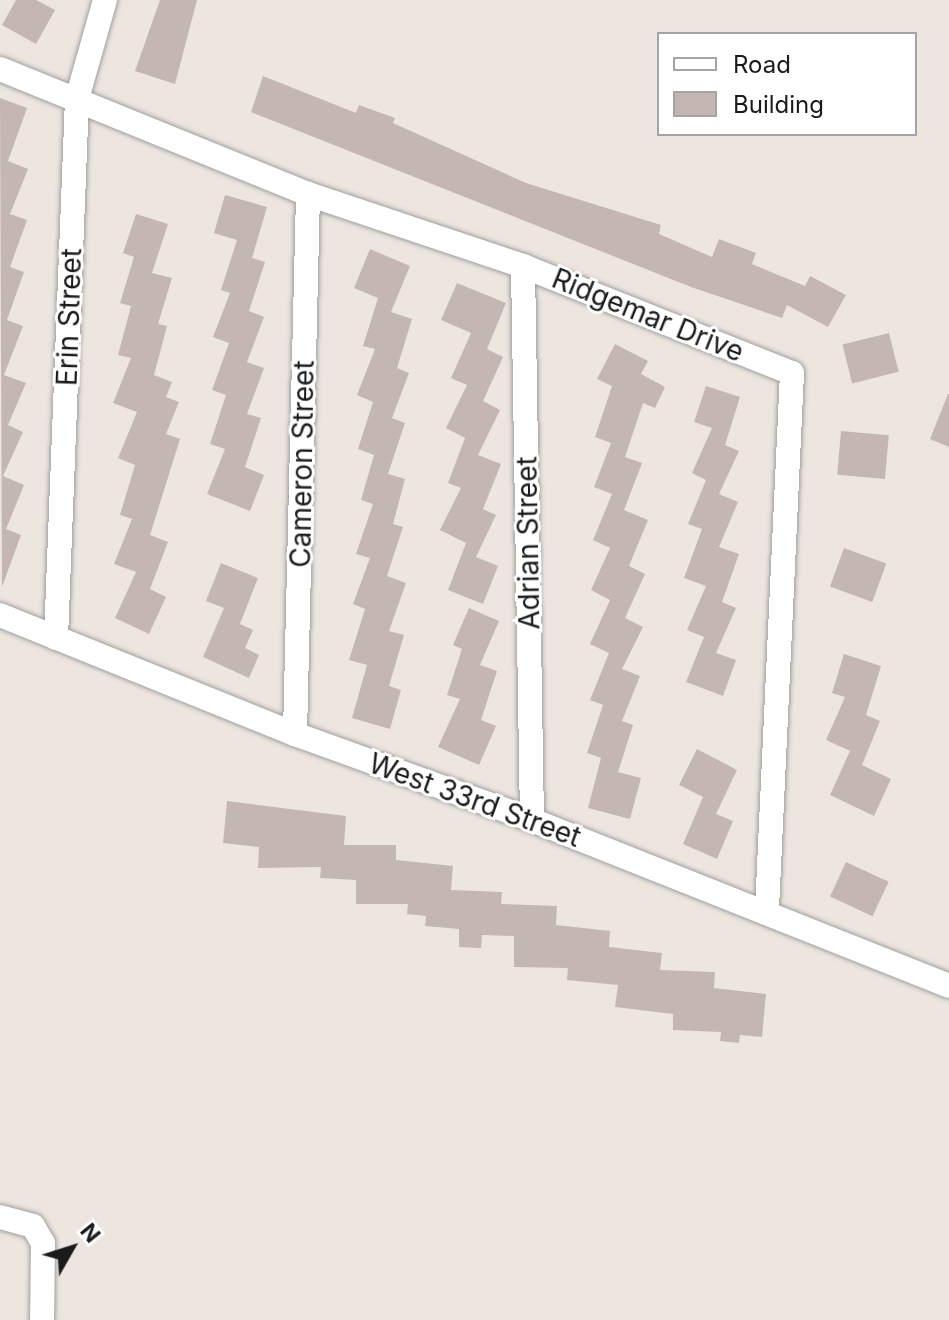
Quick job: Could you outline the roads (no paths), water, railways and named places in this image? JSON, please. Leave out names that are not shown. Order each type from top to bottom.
[{"type":"street","name":"Erin Street","points":[[56,638],[77,99],[105,0]]},
{"type":"street","name":"Ridgemar Drive","points":[[0,69],[308,194],[523,266],[792,373],[767,910]]},
{"type":"street","name":"Cameron Street","points":[[295,734],[308,194]]},
{"type":"street","name":"Adrian Street","points":[[523,266],[532,820]]},
{"type":"street","name":"West 33rd Street","points":[[0,615],[295,734],[767,910],[949,986]]},
{"type":"street","points":[[0,1217],[33,1226],[43,1243],[42,1320]]}]
